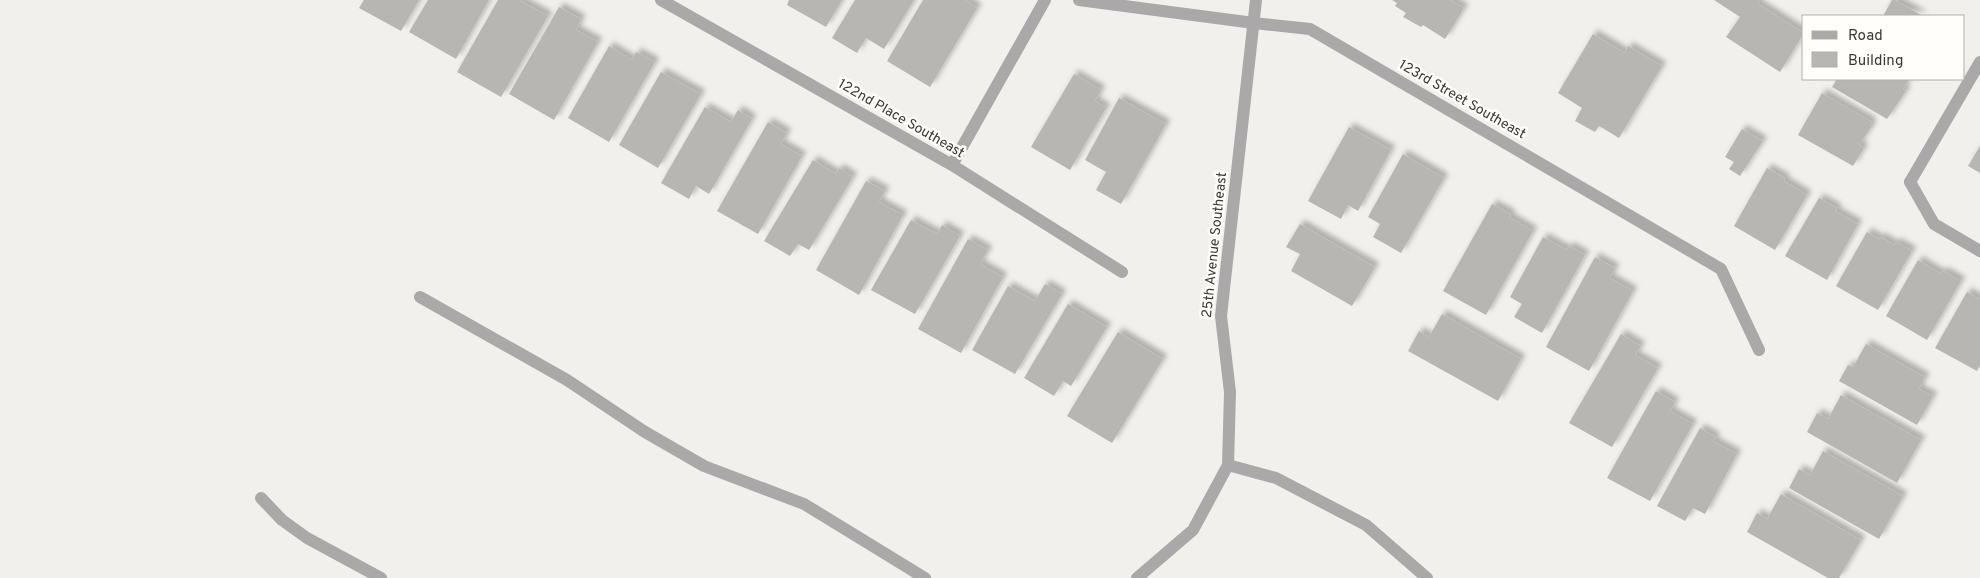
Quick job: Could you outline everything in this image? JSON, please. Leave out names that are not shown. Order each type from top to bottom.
[{"type":"street","name":"122nd Place Southeast","points":[[661,0],[952,165],[1122,272]]},
{"type":"street","points":[[952,165],[1045,0]]},
{"type":"street","name":"123rd Street Southeast","points":[[1079,0],[1310,29],[1721,269],[1758,350]]},
{"type":"street","name":"25th Avenue Southeast","points":[[1137,578],[1193,530],[1228,465],[1230,392],[1221,316],[1256,0]]},
{"type":"street","points":[[1980,62],[1910,182],[1934,224],[1980,251]]},
{"type":"street","points":[[420,297],[567,380],[645,432],[704,466],[804,504],[925,578]]},
{"type":"street","points":[[1228,465],[1276,478],[1366,525],[1427,578]]},
{"type":"street","points":[[261,498],[282,520],[307,538],[381,578]]},
{"type":"building","points":[[364,0],[419,0],[401,31],[359,8]]},
{"type":"building","points":[[428,0],[489,0],[456,59],[409,32]]},
{"type":"building","points":[[498,0],[519,0],[548,16],[501,97],[457,72]]},
{"type":"building","points":[[789,0],[842,0],[826,27],[787,5]]},
{"type":"building","points":[[855,0],[914,0],[884,49],[866,38],[857,53],[832,38]]},
{"type":"building","points":[[923,0],[965,0],[977,8],[930,87],[887,61]]},
{"type":"building","points":[[1392,0],[1450,0],[1464,8],[1445,39],[1423,25],[1421,27],[1403,17],[1406,13],[1395,6],[1397,3]]},
{"type":"building","points":[[1714,0],[1760,0],[1758,4],[1802,32],[1802,36],[1780,72],[1726,37],[1740,17]]},
{"type":"building","points":[[1892,0],[1895,0],[1921,15],[1884,15]]},
{"type":"building","points":[[559,7],[581,19],[576,30],[598,42],[554,120],[509,94]]},
{"type":"building","points":[[1593,34],[1625,53],[1628,46],[1662,66],[1619,138],[1599,126],[1595,132],[1575,121],[1582,108],[1558,93]]},
{"type":"building","points":[[609,46],[632,60],[636,52],[655,62],[609,142],[568,118]]},
{"type":"building","points":[[661,72],[701,94],[658,168],[619,145]]},
{"type":"building","points":[[1074,74],[1101,90],[1095,101],[1106,108],[1070,170],[1031,147]]},
{"type":"building","points":[[1836,80],[1908,80],[1903,89],[1906,91],[1887,119],[1832,87]]},
{"type":"building","points":[[1822,93],[1872,122],[1870,126],[1872,126],[1859,145],[1864,148],[1853,166],[1798,135]]},
{"type":"building","points":[[1119,98],[1166,124],[1121,204],[1096,190],[1106,172],[1085,160]]},
{"type":"building","points":[[705,107],[731,122],[738,110],[752,119],[709,194],[696,186],[689,199],[661,183]]},
{"type":"building","points":[[768,122],[787,133],[781,144],[802,156],[758,234],[717,211]]},
{"type":"building","points":[[1349,127],[1391,150],[1358,211],[1348,205],[1341,219],[1308,201]]},
{"type":"building","points":[[1742,129],[1763,141],[1740,176],[1729,169],[1734,162],[1725,157]]},
{"type":"building","points":[[1980,146],[1980,173],[1968,166]]},
{"type":"building","points":[[1403,154],[1444,178],[1401,253],[1373,237],[1380,224],[1368,217]]},
{"type":"building","points":[[813,160],[836,174],[839,168],[853,177],[809,250],[798,244],[790,256],[764,241]]},
{"type":"building","points":[[1767,168],[1785,178],[1784,181],[1807,195],[1775,250],[1734,226]]},
{"type":"building","points":[[866,181],[885,191],[879,202],[903,215],[859,295],[816,270]]},
{"type":"building","points":[[1819,198],[1837,208],[1835,211],[1858,224],[1827,280],[1785,256]]},
{"type":"building","points":[[1492,204],[1511,214],[1509,217],[1533,231],[1486,315],[1443,291]]},
{"type":"building","points":[[911,220],[937,234],[942,225],[960,236],[915,314],[871,290]]},
{"type":"building","points":[[1300,224],[1375,267],[1352,306],[1291,271],[1300,254],[1286,247]]},
{"type":"building","points":[[1867,232],[1879,239],[1881,237],[1894,245],[1896,242],[1912,251],[1878,310],[1836,286]]},
{"type":"building","points":[[1543,237],[1567,250],[1569,246],[1585,255],[1542,333],[1514,317],[1522,304],[1510,297]]},
{"type":"building","points":[[968,239],[988,250],[980,264],[1003,277],[961,353],[918,329]]},
{"type":"building","points":[[1595,257],[1615,268],[1610,278],[1633,291],[1589,371],[1546,347]]},
{"type":"building","points":[[1918,260],[1941,274],[1943,271],[1961,281],[1927,340],[1886,316]]},
{"type":"building","points":[[1045,284],[1062,294],[1015,374],[972,350],[1008,286],[1035,301]]},
{"type":"building","points":[[1967,292],[1980,299],[1980,365],[1977,371],[1935,348]]},
{"type":"building","points":[[1068,304],[1107,327],[1071,386],[1063,381],[1054,396],[1024,378]]},
{"type":"building","points":[[1442,314],[1521,359],[1498,401],[1408,351],[1419,331],[1429,337]]},
{"type":"building","points":[[1118,332],[1163,359],[1112,443],[1067,416]]},
{"type":"building","points":[[1621,334],[1641,346],[1635,355],[1658,368],[1612,447],[1569,423]]},
{"type":"building","points":[[1866,344],[1925,377],[1919,389],[1933,396],[1917,425],[1839,381],[1848,365],[1853,367]]},
{"type":"building","points":[[1656,391],[1675,402],[1670,411],[1693,424],[1650,501],[1607,478]]},
{"type":"building","points":[[1841,395],[1921,440],[1897,483],[1807,432],[1817,413],[1828,419]]},
{"type":"building","points":[[1700,428],[1716,437],[1713,441],[1737,454],[1705,514],[1693,508],[1685,521],[1657,506]]},
{"type":"building","points":[[1823,451],[1903,496],[1879,539],[1789,488],[1799,469],[1810,475]]},
{"type":"building","points":[[1781,494],[1861,540],[1839,578],[1828,578],[1747,532],[1757,513],[1767,519]]}]
